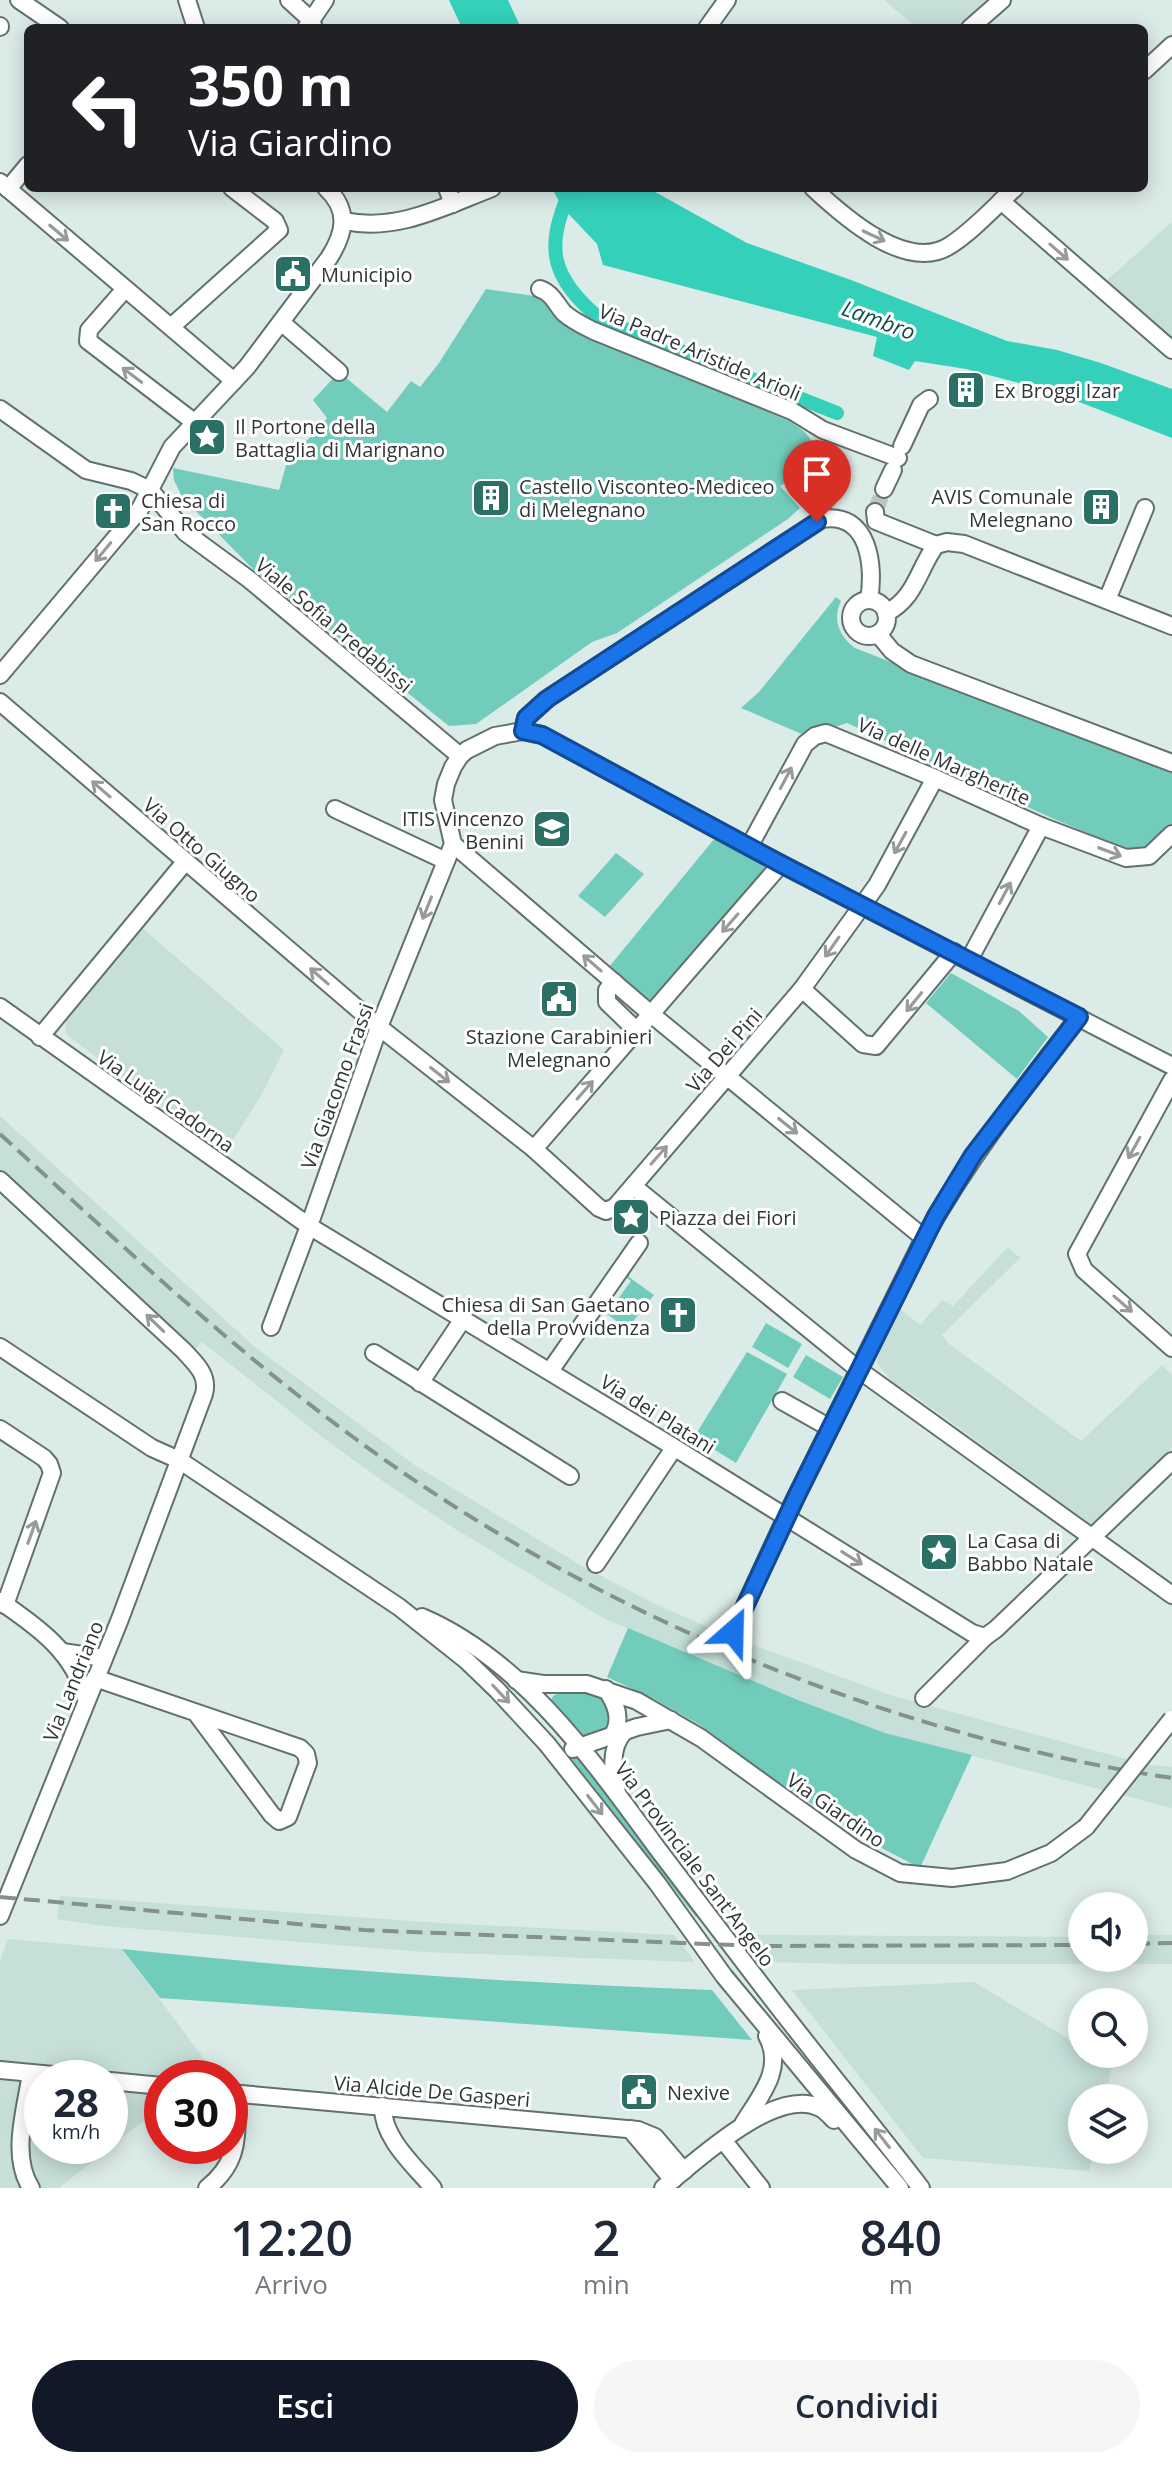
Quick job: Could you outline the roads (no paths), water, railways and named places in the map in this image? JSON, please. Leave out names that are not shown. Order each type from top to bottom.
[{"type":"street","points":[[19,0],[54,24]]},
{"type":"street","points":[[187,0],[195,24]]},
{"type":"street","points":[[289,0],[309,24]]},
{"type":"street","points":[[311,24],[325,0]]},
{"type":"street","points":[[710,24],[727,0]]},
{"type":"street","points":[[975,24],[1002,0]]},
{"type":"street","points":[[1148,67],[1172,45]]},
{"type":"street","points":[[24,168],[4,186],[234,381]]},
{"type":"street","points":[[171,327],[279,230],[275,221],[237,192]]},
{"type":"street","points":[[0,675],[136,514],[168,452],[234,381],[329,258],[339,240],[344,221],[340,205],[329,192]]},
{"type":"street","points":[[344,221],[385,225],[410,220],[450,196],[471,192]]},
{"type":"street","points":[[818,192],[862,230],[901,248],[922,253],[947,247],[1011,192]]},
{"type":"street","points":[[1001,201],[1172,350]]},
{"type":"street","points":[[125,289],[89,330],[88,341],[194,422]]},
{"type":"street","name":"Via Padre Aristide Arioli","points":[[540,289],[548,292],[565,313],[585,326],[784,408],[828,432],[897,458]]},
{"type":"street","points":[[281,322],[339,372]]},
{"type":"street","points":[[884,489],[921,405],[929,399]]},
{"type":"street","points":[[3,417],[86,470],[131,481],[150,490]]},
{"type":"street","name":"Viale Sofia Predabissi","points":[[150,490],[186,533],[250,580],[460,756]]},
{"type":"street","points":[[1107,600],[1145,508]]},
{"type":"street","points":[[875,512],[876,521],[936,545],[947,542],[964,544],[1172,626]]},
{"type":"street","points":[[529,732],[526,718],[547,699],[822,519],[844,520],[856,527],[864,537],[871,566],[869,600]]},
{"type":"street","points":[[886,613],[899,607],[911,594],[926,559],[936,545]]},
{"type":"street","points":[[869,600],[880,604],[886,613],[886,625],[878,634],[860,634],[850,620],[853,608],[869,600]]},
{"type":"street","points":[[878,634],[892,651],[911,664],[1172,763]]},
{"type":"street","name":"Via Otto Giugno","points":[[0,702],[379,1027],[534,1149],[606,1211]]},
{"type":"street","points":[[924,1238],[651,1014],[453,844],[443,800],[446,784],[460,756],[495,736],[529,732],[1172,1066]]},
{"type":"street","name":"Via delle Margherite","points":[[749,847],[805,744],[815,736],[826,733],[1041,826],[1134,860],[1153,854],[1172,834]]},
{"type":"street","name":"Via Dei Pini","points":[[606,1211],[615,1207],[802,989],[877,885],[935,778]]},
{"type":"street","points":[[335,809],[446,861]]},
{"type":"street","points":[[802,989],[863,1044],[871,1047],[882,1041],[961,956],[1041,826]]},
{"type":"street","name":"Via Giacomo Frassi","points":[[271,1327],[379,1027],[453,844]]},
{"type":"street","points":[[40,1037],[185,862]]},
{"type":"street","points":[[534,1149],[781,864]]},
{"type":"street","points":[[614,982],[606,993],[607,1002],[637,1031]]},
{"type":"street","name":"Via Luigi Cadorna","points":[[0,1007],[309,1226]]},
{"type":"street","points":[[733,1632],[786,1517],[924,1238],[968,1162],[1079,1017]]},
{"type":"street","points":[[1171,1346],[1084,1270],[1077,1258],[1078,1246],[1172,1080]]},
{"type":"street","name":"Via Landriano","points":[[0,1180],[183,1350],[206,1381],[204,1394],[104,1658],[0,1916]]},
{"type":"street","points":[[633,1186],[859,1370],[1172,1595]]},
{"type":"street","name":"Via dei Platani","points":[[309,1226],[550,1371],[972,1633],[985,1637]]},
{"type":"street","points":[[550,1371],[639,1243]]},
{"type":"street","points":[[420,1383],[463,1319]]},
{"type":"street","points":[[0,1336],[164,1444],[179,1460]]},
{"type":"street","points":[[0,1347],[152,1448],[179,1460]]},
{"type":"street","points":[[374,1353],[570,1476]]},
{"type":"street","points":[[782,1401],[830,1428]]},
{"type":"street","points":[[0,1429],[46,1460],[52,1473],[51,1483],[3,1603],[37,1626],[62,1652],[78,1675],[86,1700]]},
{"type":"street","points":[[596,1564],[674,1448]]},
{"type":"street","name":"Via Provinciale Sant'Angelo","points":[[179,1460],[399,1607],[472,1665],[547,1744],[657,1883],[724,1976],[900,2188]]},
{"type":"street","points":[[924,1698],[1172,1461]]},
{"type":"street","name":"Via Provinciale Sant'Angelo","points":[[399,1607],[465,1638],[544,1707],[581,1748],[921,2188]]},
{"type":"street","points":[[62,1652],[104,1658]]},
{"type":"street","points":[[95,1678],[196,1713],[304,1752],[308,1759],[307,1767],[288,1817],[279,1821],[272,1815],[196,1713]]},
{"type":"street","points":[[514,1679],[543,1684],[583,1683],[606,1689],[618,1716],[614,1755],[617,1794]]},
{"type":"street","points":[[564,1683],[550,1694],[544,1707],[542,1725],[547,1744],[562,1749],[581,1748],[671,1720]]},
{"type":"street","name":"Via Giardino","points":[[606,1689],[637,1701],[709,1744],[876,1863],[900,1873],[952,1878],[1007,1871],[1051,1853],[1086,1827],[1172,1719]]},
{"type":"street","points":[[743,2124],[770,2081],[775,2057],[770,2040],[755,2013]]},
{"type":"street","points":[[788,2018],[801,2050],[802,2070],[799,2090],[788,2105]]},
{"type":"street","points":[[0,2070],[24,2072]]},
{"type":"street","points":[[770,2081],[782,2074],[802,2070],[824,2074],[843,2087]]},
{"type":"street","points":[[770,2081],[788,2105]]},
{"type":"street","name":"Via Alcide De Gasperi","points":[[248,2094],[630,2129],[673,2180]]},
{"type":"street","points":[[673,2180],[743,2124],[788,2105],[806,2103],[822,2108],[873,2165],[886,2171]]},
{"type":"street","points":[[383,2106],[389,2134],[433,2188]]},
{"type":"street","points":[[24,2125],[21,2169],[31,2188]]},
{"type":"street","points":[[723,2140],[761,2188]]},
{"type":"street","points":[[207,2188],[229,2164]]},
{"type":"water","points":[[449,0],[508,0],[519,24],[460,24]]},
{"type":"water","name":"Lambro","points":[[554,192],[655,192],[747,243],[1007,341],[1057,350],[1172,389],[1172,438],[1056,393],[966,369],[915,361],[909,370],[873,356],[877,337],[603,265],[597,244],[562,207]]},
{"type":"waterway","points":[[570,192],[557,227],[557,260],[571,289],[600,319],[837,413]]},
{"type":"tunnel","points":[[875,512],[884,489]]},
{"type":"railway","points":[[0,1134],[172,1290],[306,1402],[444,1500],[539,1557],[639,1610],[742,1656],[848,1697],[955,1731],[1064,1758],[1172,1778]]},
{"type":"railway","points":[[0,1897],[364,1930],[756,1946],[1068,1945]]},
{"type":"railway","points":[[1148,1944],[1172,1943]]},
{"type":"place","name":"Municipio","points":[[293,274]]},
{"type":"place","name":"Ex Broggi Izar","points":[[966,390]]},
{"type":"place","name":"Il Portone della Battaglia di Marignano","points":[[207,437]]},
{"type":"place","name":"Castello Visconteo-Mediceo di Melegnano","points":[[491,498]]},
{"type":"place","name":"AVIS Comunale Melegnano","points":[[1101,507]]},
{"type":"place","name":"Chiesa di San Rocco","points":[[113,511]]},
{"type":"place","name":"ITIS Vincenzo Benini","points":[[552,829]]},
{"type":"place","name":"Stazione Carabinieri Melegnano","points":[[559,999]]},
{"type":"place","name":"Piazza dei Fiori","points":[[631,1217]]},
{"type":"place","name":"Chiesa di San Gaetano della Provvidenza","points":[[678,1315]]},
{"type":"place","name":"La Casa di Babbo Natale","points":[[939,1552]]},
{"type":"place","name":"Nexive","points":[[639,2092]]}]
